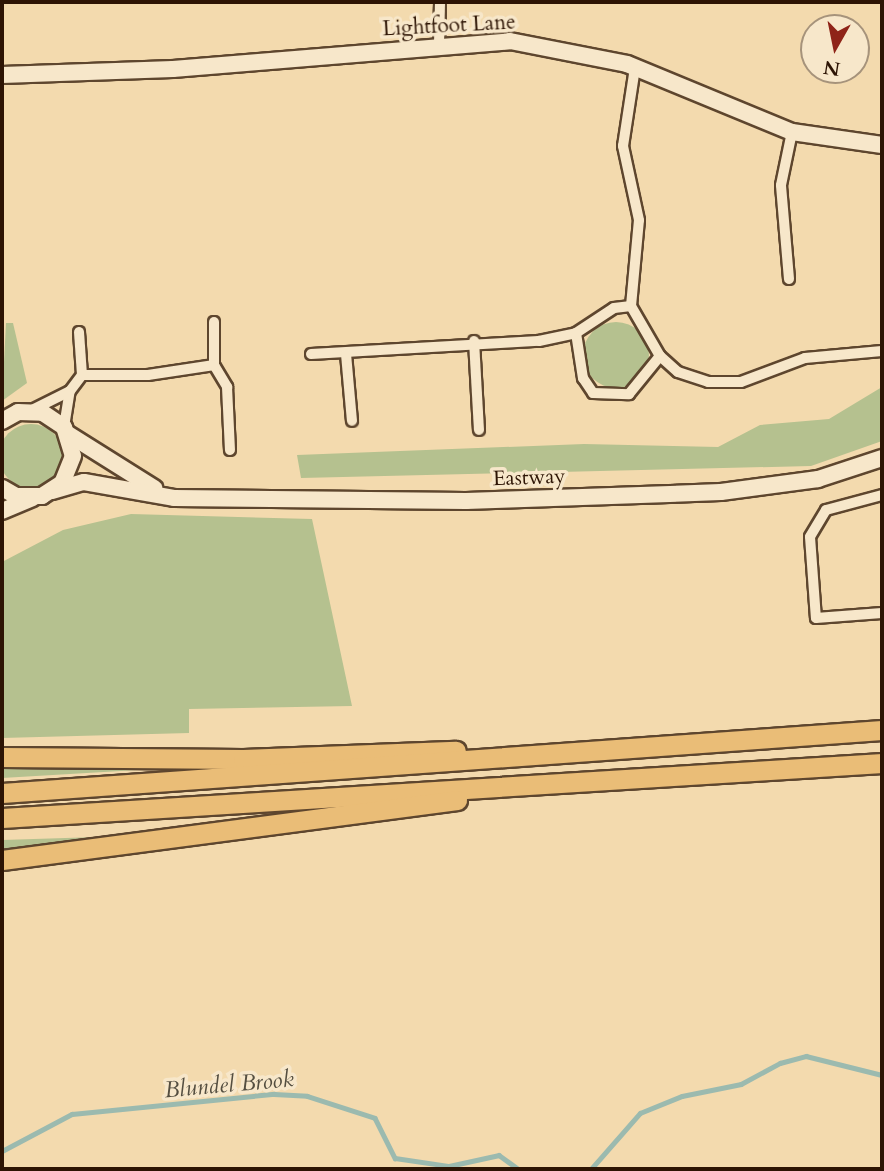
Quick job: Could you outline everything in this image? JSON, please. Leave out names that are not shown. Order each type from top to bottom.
[{"type":"highway","points":[[2,793],[882,730]]},
{"type":"highway","points":[[2,757],[243,759],[646,746]]},
{"type":"highway","points":[[2,818],[882,763]]},
{"type":"highway","points":[[2,860],[670,775]]},
{"type":"main road","name":"Lightfoot Lane","points":[[2,75],[173,69],[439,44],[558,46],[635,68],[792,132],[882,145]]},
{"type":"main road","points":[[3,419],[29,411]]},
{"type":"main road","name":"Eastway","points":[[29,411],[66,431],[102,461],[173,498]]},
{"type":"main road","points":[[52,491],[69,472],[66,431]]},
{"type":"main road","name":"Eastway","points":[[32,498],[96,482],[173,498],[466,501],[721,492],[818,479],[882,458]]},
{"type":"main road","points":[[2,488],[32,498]]},
{"type":"main road","points":[[2,511],[32,498]]},
{"type":"street","points":[[439,44],[440,2]]},
{"type":"street","points":[[635,68],[624,134],[639,220],[631,306],[660,356],[678,372],[708,382],[741,382],[805,358],[882,351]]},
{"type":"street","points":[[789,279],[781,185],[792,132]]},
{"type":"street","points":[[311,354],[346,354],[474,341],[539,341],[576,333],[614,308],[631,306]]},
{"type":"street","points":[[214,322],[214,365],[226,387],[230,450]]},
{"type":"street","points":[[29,411],[70,391],[82,375],[79,332]]},
{"type":"street","points":[[576,333],[580,368],[593,393],[629,394],[660,356]]},
{"type":"street","points":[[474,341],[479,430]]},
{"type":"street","points":[[346,354],[352,421]]},
{"type":"street","points":[[82,375],[148,375],[214,365]]},
{"type":"street","points":[[66,431],[70,391]]},
{"type":"street","points":[[882,495],[826,510],[816,520],[810,537],[816,618],[882,613]]},
{"type":"green space","points":[[616,322],[629,325],[639,332],[646,342],[649,355],[646,368],[639,378],[629,385],[616,388],[603,385],[593,378],[586,368],[583,355],[586,342],[593,332],[603,325]]},
{"type":"green space","points":[[6,323],[13,323],[27,383],[2,401]]},
{"type":"green space","points":[[882,387],[882,441],[811,466],[301,478],[297,455],[584,444],[718,447],[760,425],[829,419]]},
{"type":"green space","points":[[31,424],[49,430],[57,438],[63,456],[57,474],[49,482],[31,488],[13,482],[5,474],[-1,456],[5,438],[13,430]]},
{"type":"green space","points":[[131,514],[312,519],[352,706],[189,709],[189,733],[2,738],[2,562],[63,530]]},
{"type":"green space","points":[[2,763],[172,768],[2,778]]},
{"type":"green space","points":[[97,837],[2,853],[2,840]]},
{"type":"waterway","name":"Blundel Brook","points":[[591,1169],[640,1113],[682,1096],[741,1084],[780,1063],[806,1056],[882,1075]]},
{"type":"waterway","name":"Blundel Brook","points":[[2,1151],[72,1114],[274,1094],[307,1096],[375,1118],[395,1158],[449,1166],[499,1155],[518,1169]]}]
